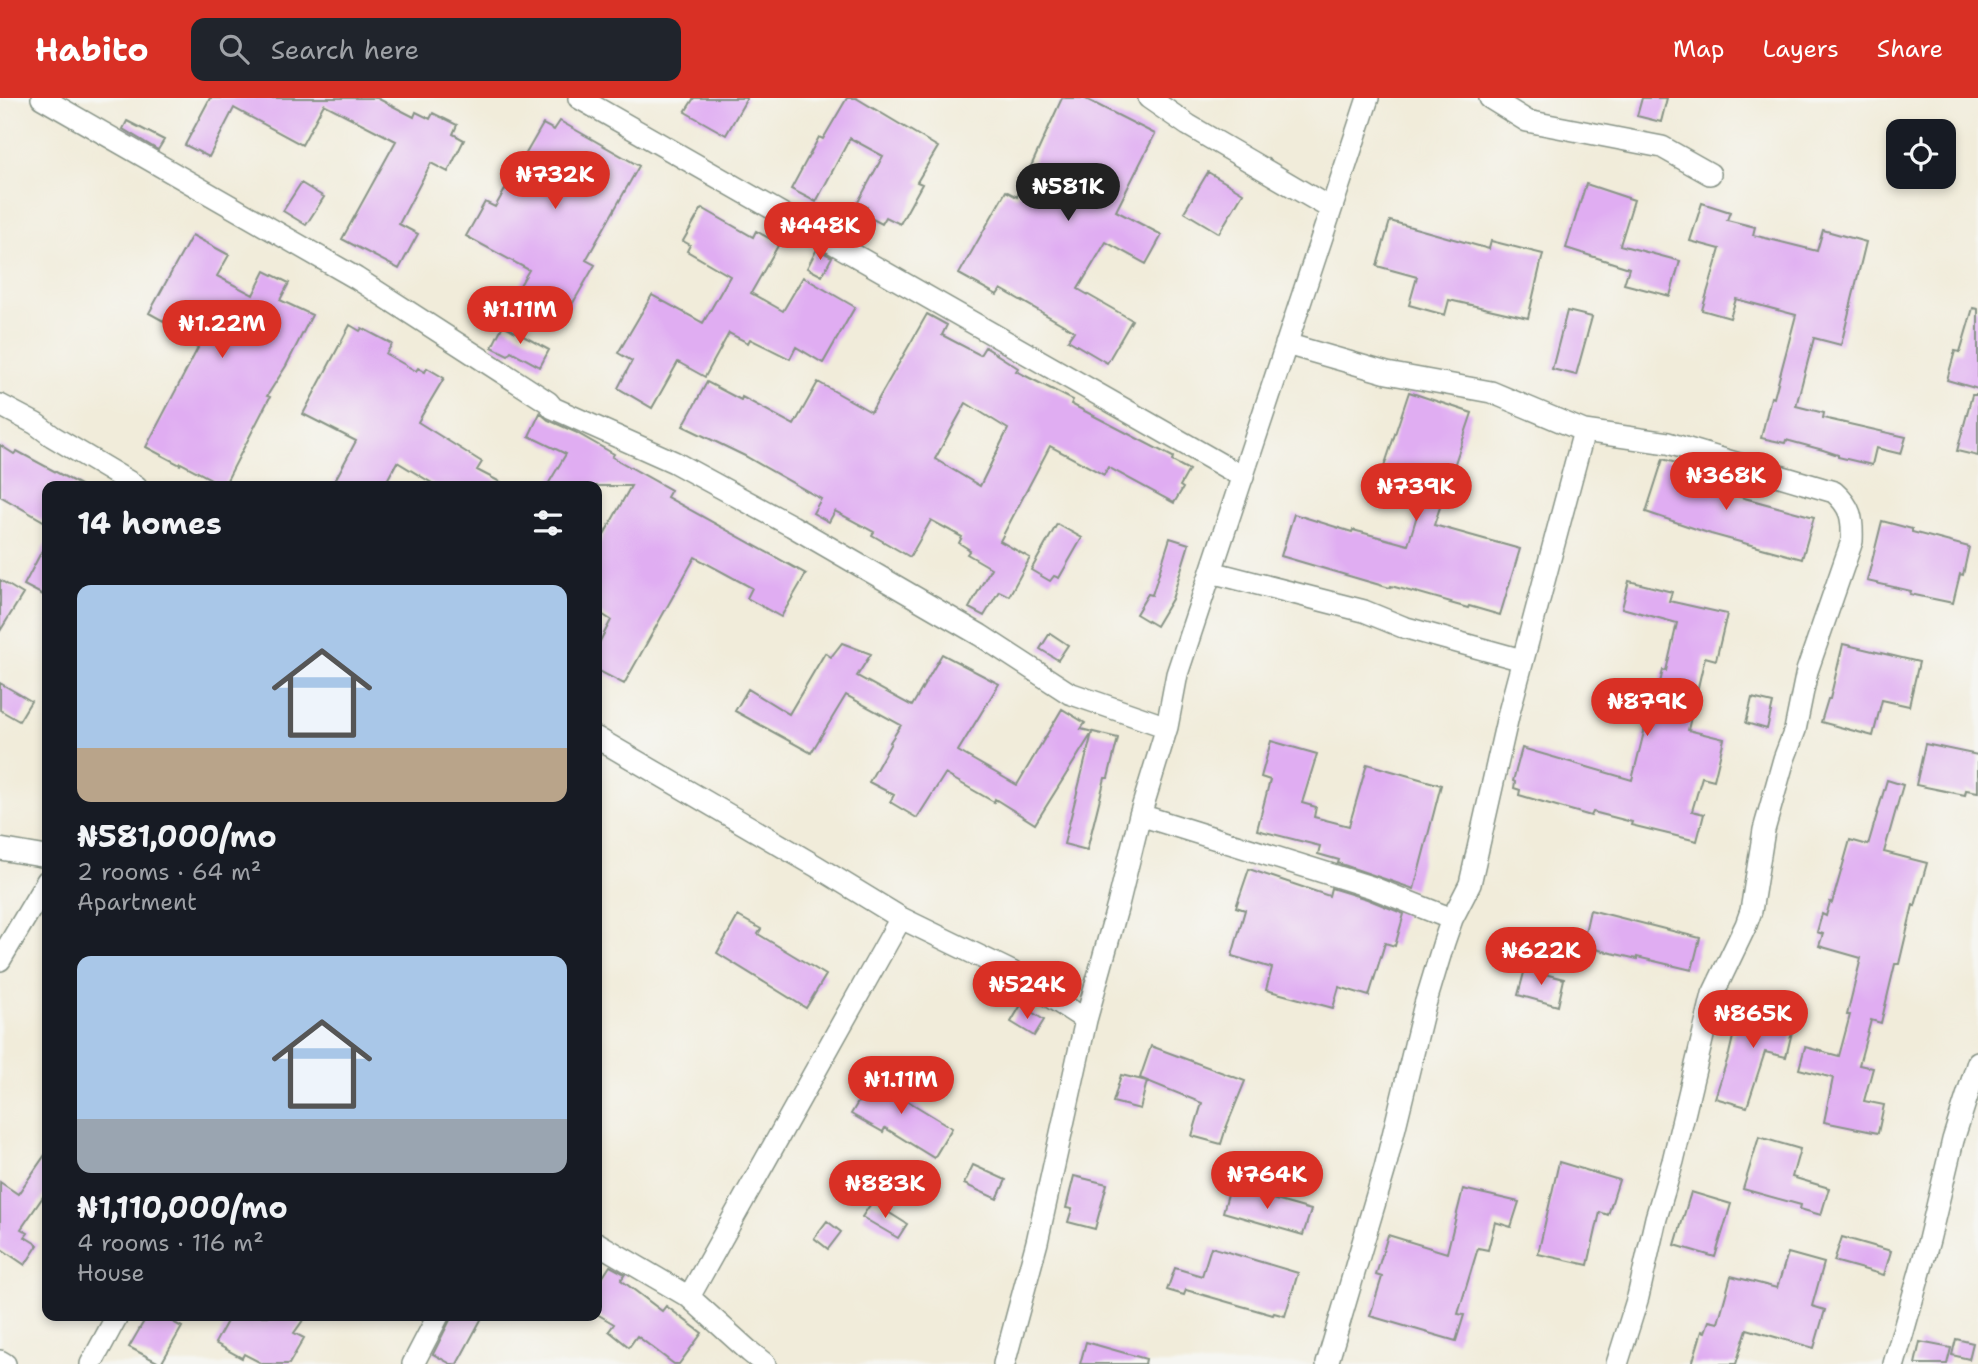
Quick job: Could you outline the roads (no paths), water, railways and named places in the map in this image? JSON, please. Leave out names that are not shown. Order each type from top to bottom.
[{"type":"street","points":[[42,98],[356,278],[548,402],[553,408],[674,462],[792,526],[980,635],[1069,693],[1167,727]]},
{"type":"street","points":[[579,98],[1243,477]]},
{"type":"street","points":[[1149,98],[1188,125],[1330,208]]},
{"type":"street","points":[[1004,1364],[1037,1242],[1086,1020],[1140,815],[1167,727],[1177,674],[1368,98]]},
{"type":"street","points":[[1490,98],[1527,121],[1662,147],[1710,174]]},
{"type":"street","points":[[1286,344],[1387,373],[1491,392],[1584,431],[1668,443],[1834,492],[1844,501],[1853,524],[1848,557],[1807,670],[1795,730],[1764,830],[1751,911],[1713,994],[1638,1297],[1617,1364]]},
{"type":"street","points":[[0,405],[128,481]]},
{"type":"street","points":[[1328,1364],[1385,1168],[1424,1008],[1452,919],[1470,884],[1499,751],[1584,431]]},
{"type":"street","points":[[1211,572],[1364,611],[1403,627],[1522,660]]},
{"type":"street","points":[[602,741],[901,918],[1012,972],[1086,1020]]},
{"type":"street","points":[[1140,815],[1371,887],[1452,919]]},
{"type":"street","points":[[0,849],[42,856]]},
{"type":"street","points":[[0,960],[42,889]]},
{"type":"street","points":[[689,1297],[901,918]]},
{"type":"street","points":[[1894,1364],[1929,1240],[1953,1140],[1978,1062]]},
{"type":"street","points":[[602,1245],[689,1297],[753,1360]]},
{"type":"street","points":[[91,1364],[114,1321]]},
{"type":"street","points":[[413,1364],[435,1321]]},
{"type":"street","points":[[0,1361],[5,1364]]}]
